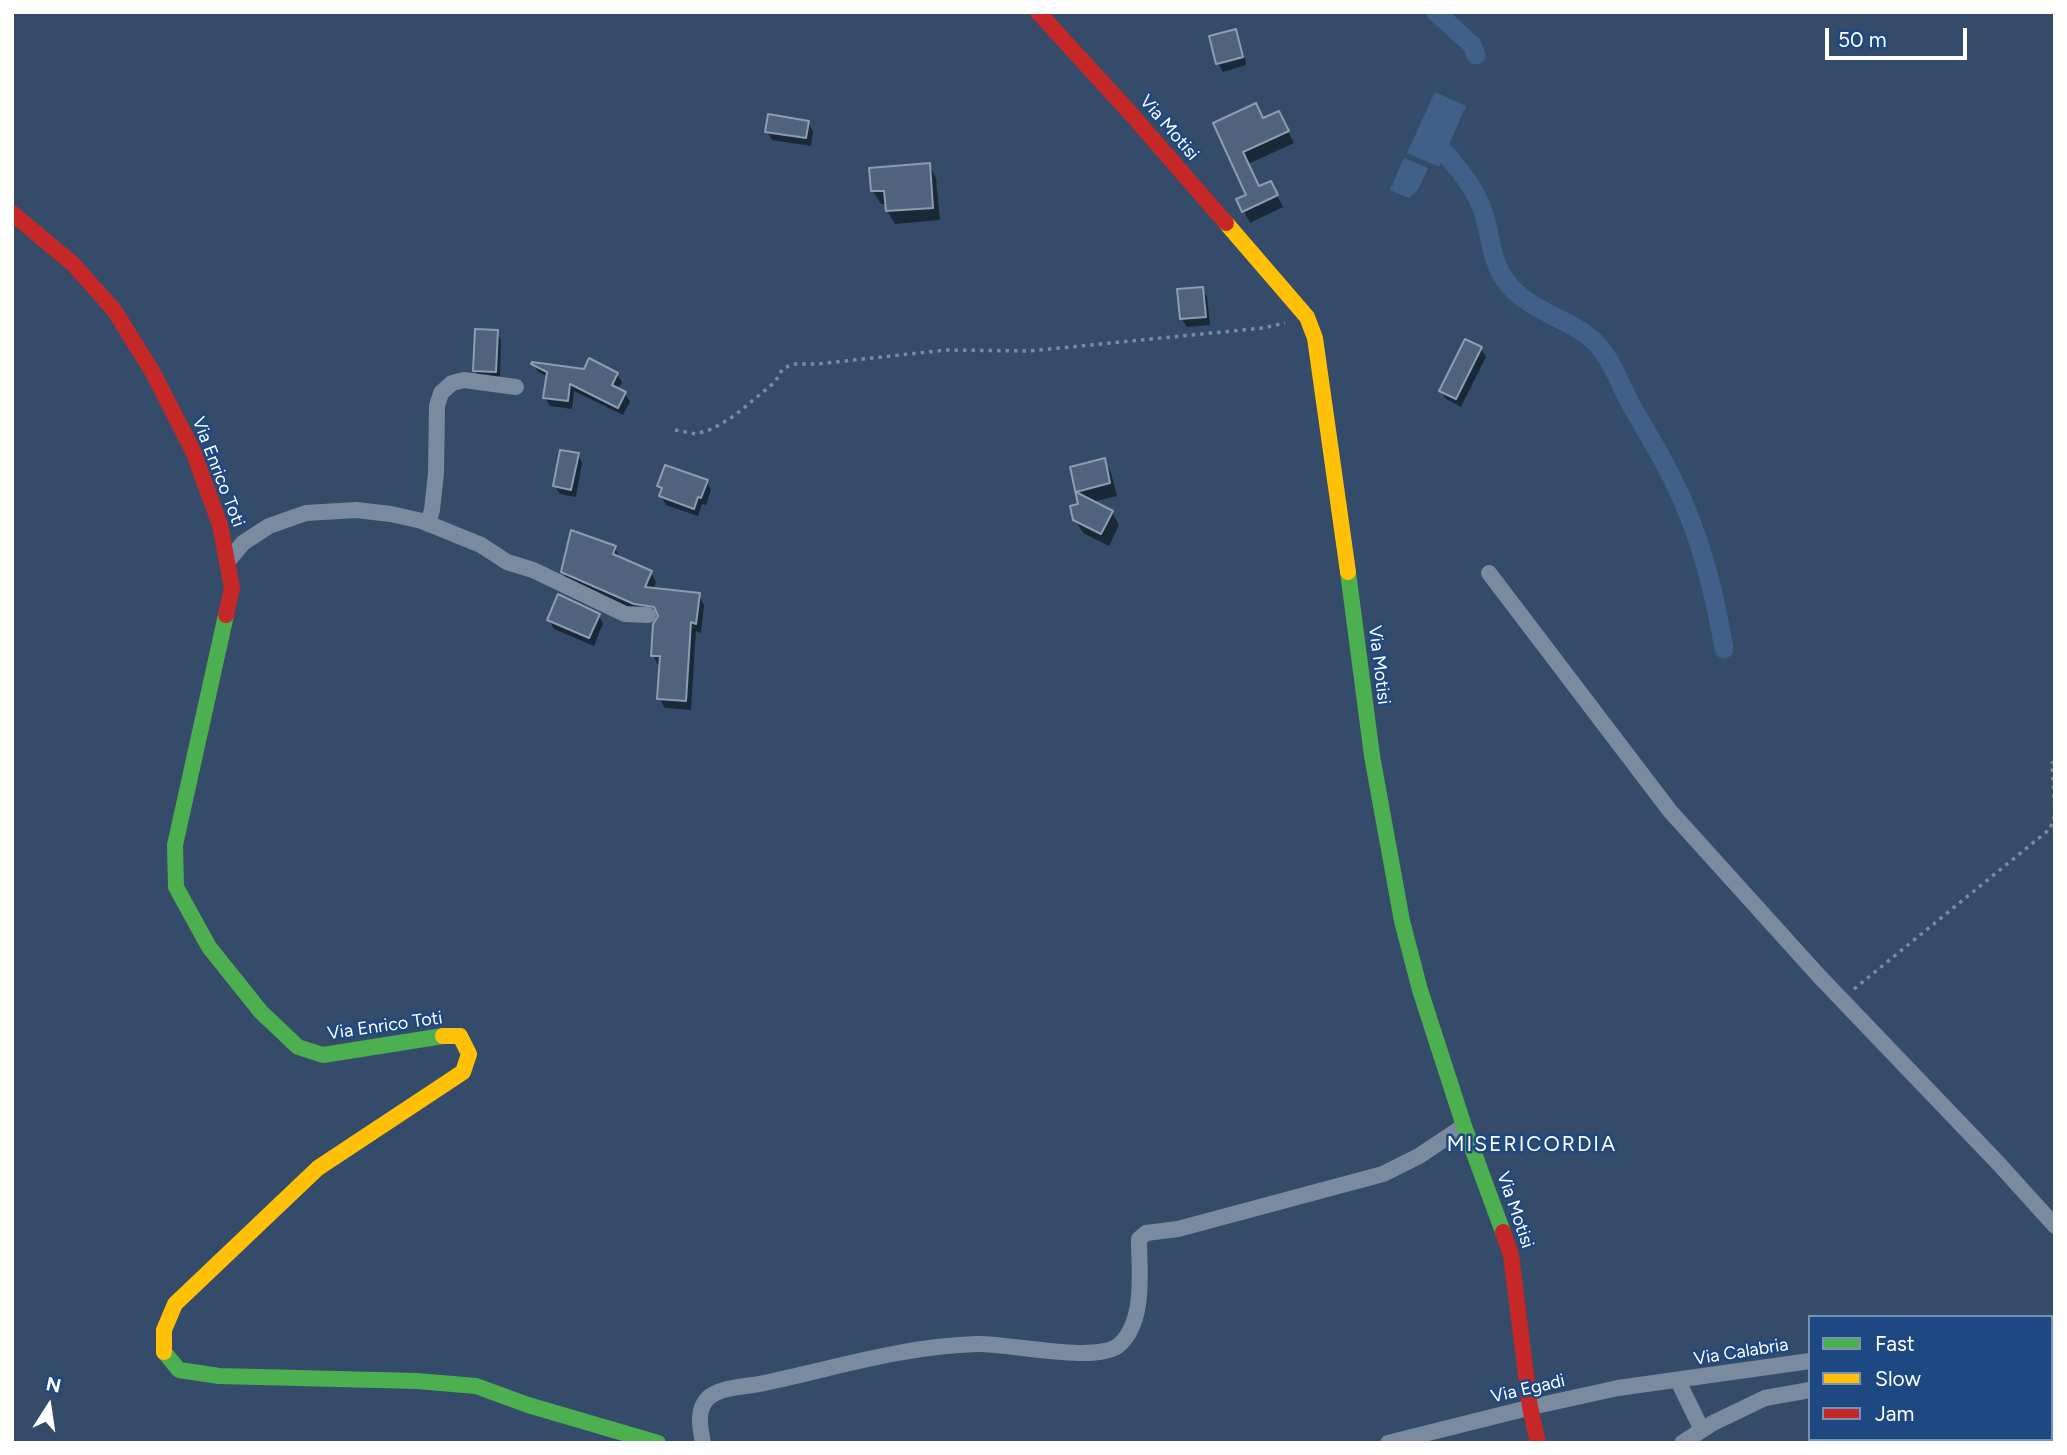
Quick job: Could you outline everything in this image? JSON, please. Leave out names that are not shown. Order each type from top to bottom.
[{"type":"main road","name":"Via Motisi","points":[[1038,12],[1132,115],[1307,317],[1315,338],[1372,757],[1389,858],[1420,990],[1464,1126],[1511,1255],[1530,1407],[1538,1443]]},
{"type":"main road","name":"Via Enrico Toti","points":[[12,213],[73,264],[114,310],[152,371],[193,451],[220,524],[232,588],[175,845],[176,887],[209,947],[261,1012],[298,1047],[323,1055],[436,1036],[460,1036],[469,1054],[463,1072],[318,1168],[174,1304],[164,1330],[164,1352],[179,1370],[219,1376],[417,1381],[476,1386],[528,1405],[658,1443]]},
{"type":"street","points":[[428,524],[436,473],[437,406],[441,393],[452,383],[464,380],[516,387]]},
{"type":"street","points":[[228,562],[243,543],[269,526],[306,513],[356,510],[391,514],[428,524],[481,545],[507,562],[533,570],[625,614],[648,615]]},
{"type":"street","points":[[1489,573],[1670,811],[1841,999],[2055,1226]]},
{"type":"street","points":[[703,1443],[699,1426],[701,1407],[710,1396],[733,1388],[925,1347],[981,1344],[1094,1353],[1118,1346],[1131,1328],[1138,1307],[1139,1238],[1146,1233],[1178,1229],[1383,1174],[1419,1156],[1464,1126]]},
{"type":"street","name":"Via Calabria","points":[[1678,1381],[1808,1361]]},
{"type":"street","points":[[1678,1381],[1702,1430]]},
{"type":"street","name":"Via Egadi","points":[[1388,1443],[1618,1388],[1678,1381]]},
{"type":"street","points":[[1682,1443],[1765,1398],[1808,1390]]},
{"type":"path","points":[[675,430],[696,434],[712,429],[734,416],[775,382],[783,368],[795,364],[817,365],[946,350],[1029,351],[1263,328],[1307,317]]},
{"type":"path","points":[[1841,999],[2050,829],[2055,813],[2052,763],[2055,762]]},
{"type":"water","points":[[1435,92],[1466,106],[1439,167],[1407,153]]},
{"type":"water","points":[[1404,158],[1428,168],[1418,190],[1409,198],[1390,190]]},
{"type":"building","points":[[1236,29],[1243,57],[1216,64],[1209,36]]},
{"type":"building","points":[[1256,103],[1263,118],[1279,111],[1289,131],[1243,152],[1259,186],[1271,181],[1278,195],[1242,212],[1236,199],[1246,195],[1213,123]]},
{"type":"building","points":[[768,114],[809,121],[806,138],[765,132]]},
{"type":"building","points":[[930,163],[933,208],[886,211],[884,191],[871,191],[869,168]]},
{"type":"building","points":[[1203,287],[1206,317],[1180,319],[1177,289]]},
{"type":"building","points":[[475,329],[498,330],[496,372],[473,371]]},
{"type":"building","points":[[1465,339],[1482,347],[1456,399],[1439,391]]},
{"type":"building","points":[[589,358],[618,373],[612,385],[626,392],[618,408],[570,384],[568,401],[543,398],[547,372],[531,364],[532,362],[584,369]]},
{"type":"building","points":[[560,450],[579,453],[571,490],[553,486]]},
{"type":"building","points":[[1105,458],[1110,483],[1076,492],[1113,511],[1101,534],[1073,520],[1070,506],[1078,504],[1070,467]]},
{"type":"building","points":[[665,465],[708,480],[694,509],[659,496],[662,488],[657,486]]},
{"type":"building","points":[[571,530],[616,546],[613,554],[652,571],[645,587],[700,593],[696,624],[691,622],[686,701],[657,699],[660,656],[651,656],[653,624],[658,616],[654,607],[634,604],[561,572]]},
{"type":"building","points":[[558,594],[600,614],[589,638],[547,620]]},
{"type":"waterway","points":[[1436,12],[1472,45],[1476,55]]},
{"type":"waterway","points":[[1445,153],[1477,197],[1494,256],[1505,280],[1514,291],[1536,307],[1586,334],[1611,364],[1668,469],[1687,511],[1709,578],[1724,649]]},
{"type":"traffic: fast","points":[[1348,572],[1372,756],[1402,921],[1420,990],[1464,1126],[1503,1232]]},
{"type":"traffic: fast","points":[[226,615],[175,845],[176,887],[209,947],[261,1012],[298,1047],[323,1055],[443,1036]]},
{"type":"traffic: fast","points":[[164,1352],[179,1370],[219,1376],[417,1381],[476,1386],[528,1405],[658,1443]]},
{"type":"traffic: slow","points":[[1226,223],[1307,317],[1315,338],[1348,572]]},
{"type":"traffic: slow","points":[[164,1352],[164,1330],[175,1304],[318,1168],[463,1072],[469,1054],[460,1036],[443,1036]]},
{"type":"traffic: jam","points":[[1038,12],[1226,223]]},
{"type":"traffic: jam","points":[[12,213],[73,264],[114,310],[152,371],[193,451],[220,525],[232,588],[226,615]]},
{"type":"traffic: jam","points":[[1503,1232],[1511,1255],[1530,1407],[1538,1443]]},
{"type":"district","name":"MISERICORDIA","points":[[1532,1145]]}]
